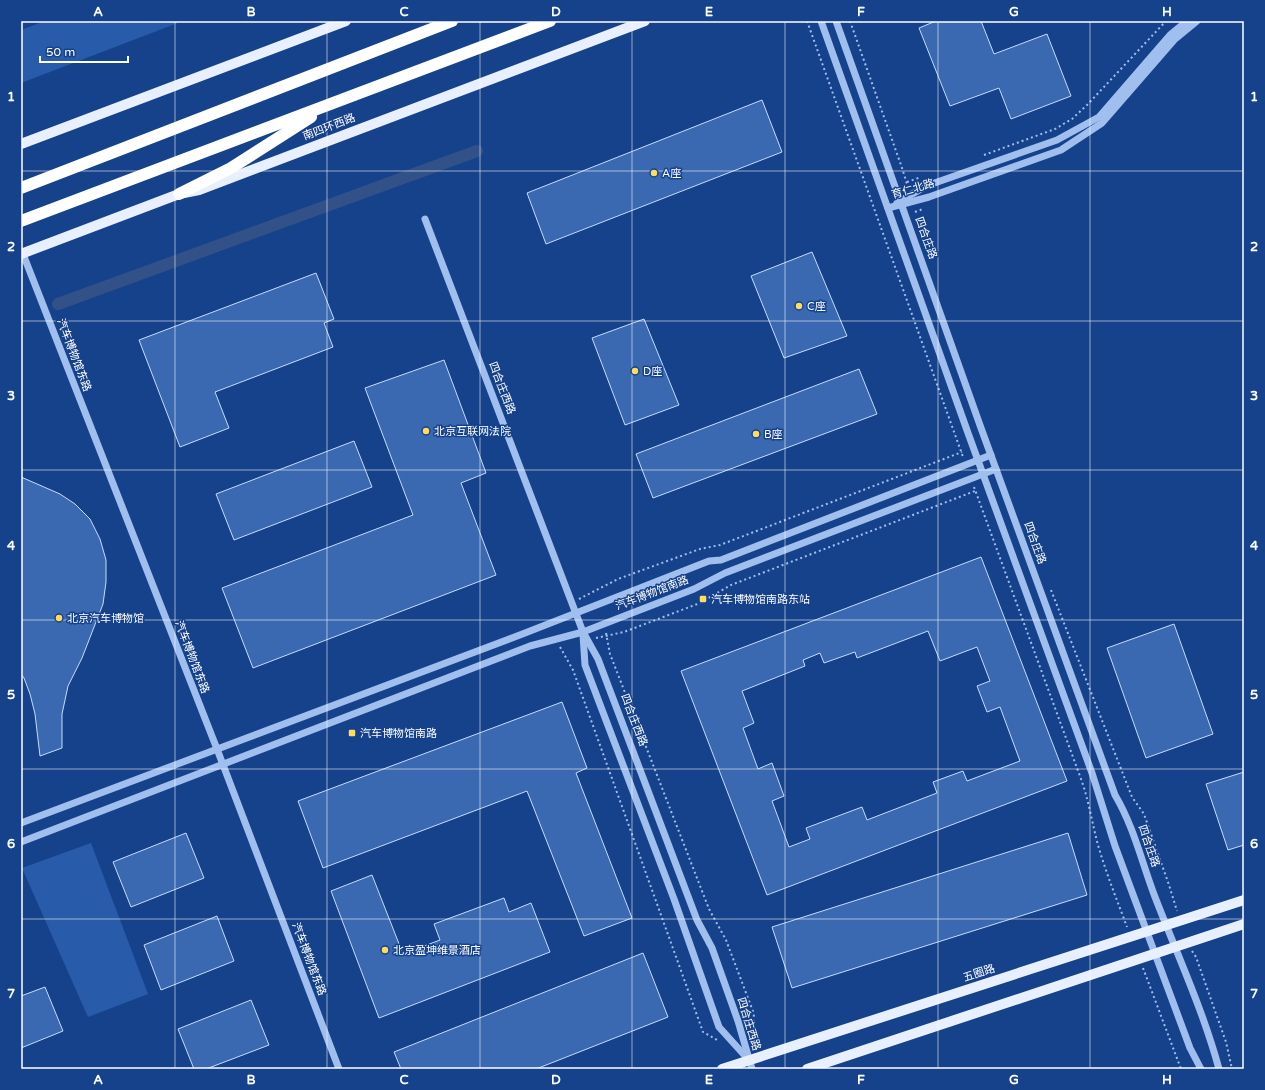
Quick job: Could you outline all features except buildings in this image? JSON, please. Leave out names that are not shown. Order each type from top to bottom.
[{"type":"highway","points":[[21,188],[452,21]]},
{"type":"highway","name":"南四环西路","points":[[21,221],[550,21]]},
{"type":"highway","points":[[179,194],[230,168],[333,103]]},
{"type":"main road","points":[[21,144],[331,24],[346,21]]},
{"type":"main road","name":"南四环西路","points":[[22,254],[179,194],[198,190],[645,21]]},
{"type":"main road","name":"五圈路","points":[[722,1069],[750,1064],[1146,931],[1244,900]]},
{"type":"main road","points":[[807,1069],[1244,924]]},
{"type":"street","points":[[821,21],[1089,765],[1115,846],[1190,1048],[1200,1069]]},
{"type":"street","name":"四合庄路","points":[[836,21],[902,202],[996,469],[1115,795],[1125,813],[1153,892],[1211,1040],[1219,1069]]},
{"type":"street","name":"育仁北路","points":[[888,208],[911,198],[926,186],[1057,140],[1099,117],[1170,35],[1187,21]]},
{"type":"street","name":"育仁北路","points":[[911,198],[930,197],[1061,150],[1102,123],[1175,39],[1197,21]]},
{"type":"street","name":"四合庄西路","points":[[425,219],[583,632],[598,659],[698,920],[712,948],[738,1020],[750,1064]]},
{"type":"street","name":"汽车博物馆东路","points":[[22,254],[223,765],[339,1069]]},
{"type":"street","name":"汽车博物馆南路","points":[[21,823],[217,750],[710,561],[721,560],[991,455]]},
{"type":"street","name":"汽车博物馆南路","points":[[21,842],[530,646],[583,632],[694,589],[725,573],[996,469]]},
{"type":"street","name":"四合庄西路","points":[[583,632],[585,665],[674,899],[720,1027],[750,1064]]},
{"type":"path","points":[[807,21],[966,465]]},
{"type":"path","points":[[850,21],[917,218]]},
{"type":"path","points":[[981,156],[1055,129],[1072,119],[1088,105],[1166,21]]},
{"type":"path","points":[[906,182],[922,177]]},
{"type":"path","points":[[572,603],[618,579],[700,549],[720,545],[962,452]]},
{"type":"path","points":[[971,479],[1087,795],[1091,818],[1099,846],[1117,902],[1131,936]]},
{"type":"path","points":[[751,1037],[754,1014],[726,940],[709,909],[610,654],[607,636],[624,632],[700,604],[731,585],[976,491]]},
{"type":"path","points":[[1051,590],[1132,797],[1144,814],[1181,920]]},
{"type":"path","points":[[556,640],[573,670],[703,1032],[723,1044]]},
{"type":"path","points":[[1189,942],[1196,957],[1226,1042],[1232,1069]]},
{"type":"path","points":[[1139,958],[1181,1069]]},
{"type":"shaded area","points":[[45,21],[183,21],[21,83],[21,30]]},
{"type":"shaded area","points":[[91,843],[148,994],[88,1017],[22,868]]},
{"type":"waterway","points":[[58,304],[477,151]]},
{"type":"place","name":"A座","points":[[654,173]]},
{"type":"place","name":"C座","points":[[799,306]]},
{"type":"place","name":"D座","points":[[635,371]]},
{"type":"place","name":"北京互联网法院","points":[[426,431]]},
{"type":"place","name":"B座","points":[[756,434]]},
{"type":"place","name":"汽车博物馆南路东站","points":[[703,599]]},
{"type":"place","name":"北京汽车博物馆","points":[[59,618]]},
{"type":"place","name":"汽车博物馆南路","points":[[352,733]]},
{"type":"place","name":"北京盈坤维景酒店","points":[[385,950]]}]
